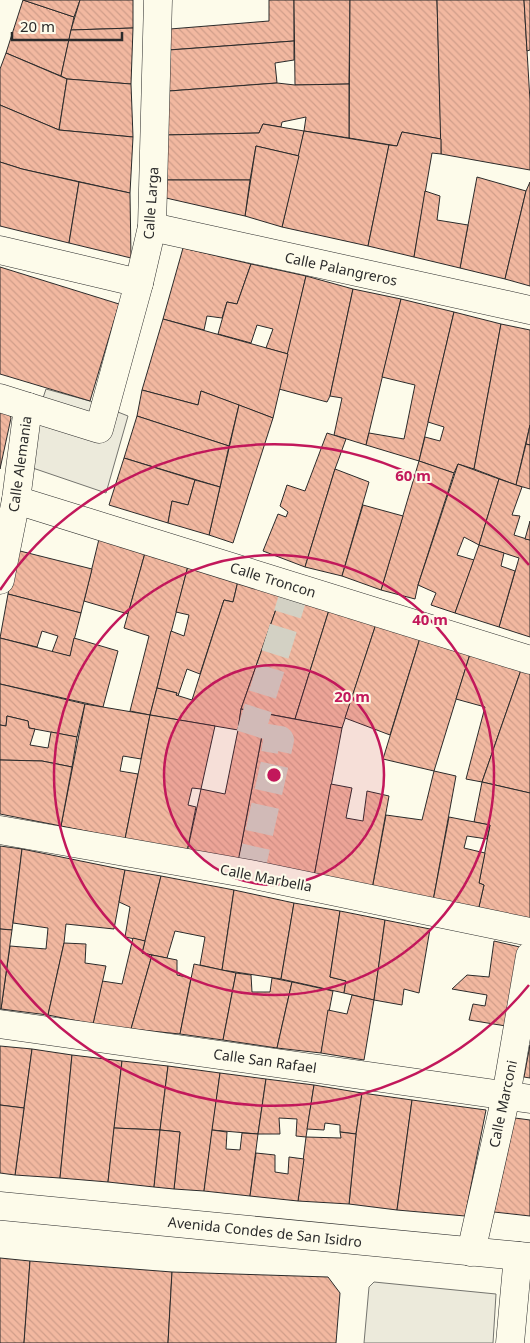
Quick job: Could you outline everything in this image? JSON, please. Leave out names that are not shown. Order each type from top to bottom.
[{"type":"street","name":"Calle Larga","points":[[28,407],[99,429],[152,228],[158,0]]},
{"type":"street","name":"Calle Palangreros","points":[[152,228],[530,310]]},
{"type":"street","points":[[0,250],[139,283]]},
{"type":"street","points":[[0,398],[28,407]]},
{"type":"street","name":"Calle Alemania","points":[[0,580],[16,500],[28,407]]},
{"type":"street","name":"Calle Troncon","points":[[16,500],[530,660]]},
{"type":"street","name":"Calle Marbella","points":[[0,830],[250,874],[530,932]]},
{"type":"street","name":"Calle Marconi","points":[[471,1252],[518,1098],[530,956]]},
{"type":"street","name":"Calle San Rafael","points":[[0,1024],[518,1098]]},
{"type":"street","name":"Avenida Condes de San Isidro","points":[[0,1206],[524,1256]]},
{"type":"street","points":[[510,1343],[524,1256]]},
{"type":"shaded area","points":[[46,389],[90,401],[128,416],[106,493],[21,464]]},
{"type":"shaded area","points":[[374,1282],[496,1294],[493,1343],[364,1343],[369,1287]]},
{"type":"building","points":[[23,0],[74,17],[61,76],[6,53]]},
{"type":"building","points":[[23,0],[80,0],[74,17]]},
{"type":"building","points":[[80,0],[133,0],[133,28],[71,30]]},
{"type":"building","points":[[269,0],[294,0],[294,41],[169,50],[170,29],[269,21]]},
{"type":"building","points":[[294,0],[350,0],[349,84],[295,85]]},
{"type":"building","points":[[350,0],[437,0],[441,139],[402,132],[397,146],[349,138]]},
{"type":"building","points":[[437,0],[524,0],[530,101],[530,170],[441,154]]},
{"type":"building","points":[[524,0],[530,0],[530,50],[527,51]]},
{"type":"building","points":[[133,28],[131,84],[67,79],[61,76],[71,30]]},
{"type":"building","points":[[294,41],[294,60],[275,63],[277,83],[169,91],[169,50]]},
{"type":"building","points":[[6,53],[67,79],[59,130],[0,105],[0,69]]},
{"type":"building","points":[[67,79],[131,84],[133,137],[59,130]]},
{"type":"building","points":[[277,83],[295,85],[349,84],[349,138],[304,131],[306,117],[282,122],[281,127],[263,124],[259,133],[165,135],[169,91]]},
{"type":"building","points":[[0,105],[59,130],[133,137],[130,193],[22,169],[0,162]]},
{"type":"building","points":[[263,124],[304,131],[299,156],[256,146],[250,180],[167,180],[165,135],[259,133]]},
{"type":"building","points":[[304,131],[389,145],[368,246],[282,227]]},
{"type":"building","points":[[402,132],[441,139],[441,154],[432,153],[414,257],[368,246],[389,145],[397,146]]},
{"type":"building","points":[[256,146],[299,156],[282,227],[245,216]]},
{"type":"building","points":[[0,162],[79,182],[69,243],[0,226]]},
{"type":"building","points":[[477,177],[526,191],[505,279],[460,268]]},
{"type":"building","points":[[167,180],[250,180],[245,216],[166,198]]},
{"type":"building","points":[[79,182],[130,193],[131,258],[69,243]]},
{"type":"building","points":[[530,182],[530,286],[505,279],[526,191]]},
{"type":"building","points":[[425,191],[440,196],[437,220],[468,225],[460,268],[414,257]]},
{"type":"building","points":[[183,248],[251,264],[237,304],[227,302],[222,318],[207,316],[204,330],[163,319]]},
{"type":"building","points":[[251,264],[306,276],[288,354],[266,348],[273,329],[257,325],[251,343],[218,334],[227,302],[237,304]]},
{"type":"building","points":[[0,267],[119,304],[90,401],[0,374]]},
{"type":"building","points":[[306,276],[353,289],[330,396],[327,402],[279,389]]},
{"type":"building","points":[[353,289],[401,299],[366,445],[334,435],[342,398],[330,396]]},
{"type":"building","points":[[401,299],[454,312],[419,461],[366,445],[369,433],[404,439],[415,385],[382,377]]},
{"type":"building","points":[[454,312],[501,324],[474,469],[458,464],[454,473],[419,461],[425,437],[440,441],[444,427],[428,422]]},
{"type":"building","points":[[163,319],[288,354],[273,418],[201,391],[198,405],[142,390]]},
{"type":"building","points":[[501,324],[530,330],[530,425],[516,485],[474,469]]},
{"type":"building","points":[[142,390],[198,405],[201,391],[239,405],[229,446],[137,416]]},
{"type":"building","points":[[239,405],[273,418],[233,543],[209,535]]},
{"type":"building","points":[[0,409],[8,411],[11,418],[0,469]]},
{"type":"building","points":[[137,416],[229,446],[220,487],[124,458]]},
{"type":"building","points":[[530,425],[530,445],[526,444]]},
{"type":"building","points":[[327,433],[346,439],[305,567],[263,551],[278,514],[286,517],[288,512],[280,506],[287,485],[305,491]]},
{"type":"building","points":[[526,444],[530,445],[530,489],[516,485]]},
{"type":"building","points":[[124,458],[195,480],[188,505],[172,501],[168,523],[109,505]]},
{"type":"building","points":[[419,461],[454,473],[415,599],[381,590]]},
{"type":"building","points":[[458,464],[499,479],[479,545],[464,537],[457,555],[474,560],[455,613],[431,605],[436,593],[418,585]]},
{"type":"building","points":[[335,469],[369,482],[342,576],[305,567]]},
{"type":"building","points":[[499,479],[522,487],[512,515],[520,516],[514,535],[530,540],[530,637],[499,627],[519,558],[479,545]]},
{"type":"building","points":[[195,480],[220,487],[209,535],[168,523],[172,501],[188,505]]},
{"type":"building","points":[[363,505],[403,516],[381,590],[342,576]]},
{"type":"building","points":[[530,521],[530,540],[525,539]]},
{"type":"building","points":[[99,539],[145,553],[128,614],[84,601]]},
{"type":"building","points":[[479,545],[504,553],[501,566],[515,571],[499,627],[455,613]]},
{"type":"building","points":[[16,550],[92,569],[81,613],[8,594]]},
{"type":"building","points":[[145,553],[188,566],[150,715],[130,711],[149,636],[124,628]]},
{"type":"building","points":[[188,566],[238,581],[233,602],[224,600],[200,674],[187,669],[178,696],[176,695],[177,693],[157,688],[171,631],[184,636],[189,615],[176,612]]},
{"type":"building","points":[[238,581],[281,595],[241,709],[238,730],[150,715],[157,688],[177,693],[176,695],[192,700],[224,600],[233,602]]},
{"type":"building","points":[[8,594],[81,613],[70,656],[52,652],[58,636],[42,631],[37,647],[0,638]]},
{"type":"building","points":[[281,595],[329,610],[295,719],[241,709]]},
{"type":"building","points":[[329,610],[376,624],[342,728],[295,719]]},
{"type":"building","points":[[376,624],[420,638],[390,735],[345,718]]},
{"type":"building","points":[[0,638],[70,656],[74,638],[118,651],[103,707],[0,684]]},
{"type":"building","points":[[420,638],[470,654],[434,771],[383,759]]},
{"type":"building","points":[[470,654],[521,670],[482,782],[466,779],[485,707],[456,699]]},
{"type":"building","points":[[521,670],[530,672],[530,793],[482,782]]},
{"type":"building","points":[[0,684],[85,704],[77,737],[29,728],[28,721],[7,716],[6,726],[0,725]]},
{"type":"building","points":[[85,704],[150,715],[141,759],[123,756],[120,771],[138,774],[125,839],[61,826]]},
{"type":"building","points":[[241,709],[342,728],[314,877],[238,862],[262,735],[238,730]]},
{"type":"building","points":[[150,715],[215,726],[201,789],[192,788],[188,805],[196,807],[187,852],[125,839]]},
{"type":"building","points":[[7,716],[28,721],[29,728],[35,729],[30,745],[48,748],[51,732],[77,737],[72,767],[42,761],[0,760],[0,725],[6,726]]},
{"type":"building","points":[[238,730],[262,735],[238,862],[187,852],[201,789],[225,794]]},
{"type":"building","points":[[0,760],[42,761],[72,767],[61,826],[0,814]]},
{"type":"building","points":[[434,771],[456,776],[433,901],[372,889],[386,815],[422,820]]},
{"type":"building","points":[[482,782],[530,793],[530,921],[478,911],[484,885],[479,883],[490,825],[474,822]]},
{"type":"building","points":[[331,784],[352,788],[346,818],[363,821],[367,791],[389,796],[372,889],[314,877]]},
{"type":"building","points":[[449,817],[490,825],[487,839],[467,836],[464,848],[485,853],[479,883],[484,885],[478,911],[433,901]]},
{"type":"building","points":[[0,846],[22,849],[12,930],[0,929]]},
{"type":"building","points":[[22,849],[125,870],[114,929],[66,924],[64,943],[48,1015],[1,1009],[10,946],[46,949],[48,928],[13,923]]},
{"type":"building","points":[[125,870],[161,876],[145,941],[125,937],[130,907],[119,902]]},
{"type":"building","points":[[161,876],[234,890],[222,970],[200,965],[205,937],[175,931],[167,958],[142,953]]},
{"type":"building","points":[[234,890],[294,903],[281,979],[222,970]]},
{"type":"building","points":[[294,903],[340,911],[330,977],[346,981],[344,993],[281,979]]},
{"type":"building","points":[[340,911],[385,920],[374,1000],[344,993],[346,981],[330,977]]},
{"type":"building","points":[[385,920],[430,929],[419,993],[404,989],[402,1005],[374,1000]]},
{"type":"building","points":[[0,929],[12,930],[1,1009],[0,1009]]},
{"type":"building","points":[[133,938],[145,941],[142,953],[152,955],[131,1029],[93,1024],[102,981],[122,984]]},
{"type":"building","points":[[494,941],[524,948],[506,1026],[469,1020],[473,1004],[485,1006],[487,995],[452,989],[467,975],[489,977]]},
{"type":"building","points":[[64,943],[86,944],[85,963],[106,966],[93,1024],[48,1015]]},
{"type":"building","points":[[152,955],[177,960],[177,975],[191,978],[180,1034],[131,1029]]},
{"type":"building","points":[[194,964],[236,973],[223,1040],[180,1034]]},
{"type":"building","points":[[236,973],[251,975],[252,992],[270,992],[272,978],[292,982],[277,1048],[223,1040]]},
{"type":"building","points":[[292,982],[333,991],[321,1053],[277,1048]]},
{"type":"building","points":[[352,995],[374,1000],[364,1060],[321,1053],[328,1010],[347,1014]]},
{"type":"building","points":[[530,1045],[530,1078],[524,1077]]},
{"type":"building","points":[[0,1046],[32,1049],[24,1108],[0,1105]]},
{"type":"building","points":[[32,1049],[72,1055],[60,1178],[15,1175]]},
{"type":"building","points":[[72,1055],[122,1061],[108,1182],[60,1178]]},
{"type":"building","points":[[122,1061],[168,1066],[160,1130],[114,1128]]},
{"type":"building","points":[[168,1066],[220,1073],[204,1191],[174,1189],[180,1132],[160,1130]]},
{"type":"building","points":[[220,1073],[266,1079],[258,1134],[212,1130]]},
{"type":"building","points":[[266,1079],[314,1085],[306,1137],[296,1136],[297,1119],[279,1118],[280,1134],[258,1134]]},
{"type":"building","points":[[314,1085],[362,1093],[356,1134],[340,1132],[340,1125],[325,1123],[324,1130],[307,1129]]},
{"type":"building","points":[[362,1093],[412,1100],[397,1210],[349,1204]]},
{"type":"building","points":[[412,1100],[486,1110],[465,1216],[397,1210]]},
{"type":"building","points":[[0,1105],[24,1108],[15,1175],[0,1173]]},
{"type":"building","points":[[515,1118],[530,1120],[530,1216],[494,1212]]},
{"type":"building","points":[[114,1128],[160,1130],[154,1187],[108,1182]]},
{"type":"building","points":[[160,1130],[180,1132],[174,1189],[154,1187]]},
{"type":"building","points":[[212,1130],[227,1132],[226,1149],[240,1150],[242,1133],[258,1134],[250,1196],[204,1191]]},
{"type":"building","points":[[340,1132],[356,1134],[349,1204],[298,1201],[306,1137],[341,1138]]},
{"type":"building","points":[[256,1153],[275,1155],[275,1172],[288,1174],[289,1157],[304,1159],[298,1201],[250,1196]]},
{"type":"building","points":[[0,1258],[30,1261],[24,1343],[0,1343]]},
{"type":"building","points":[[30,1261],[172,1272],[168,1343],[24,1343]]},
{"type":"building","points":[[172,1272],[328,1277],[340,1293],[336,1343],[168,1343]]},
{"type":"tunnel","points":[[250,874],[280,740],[250,735],[296,587]]}]
